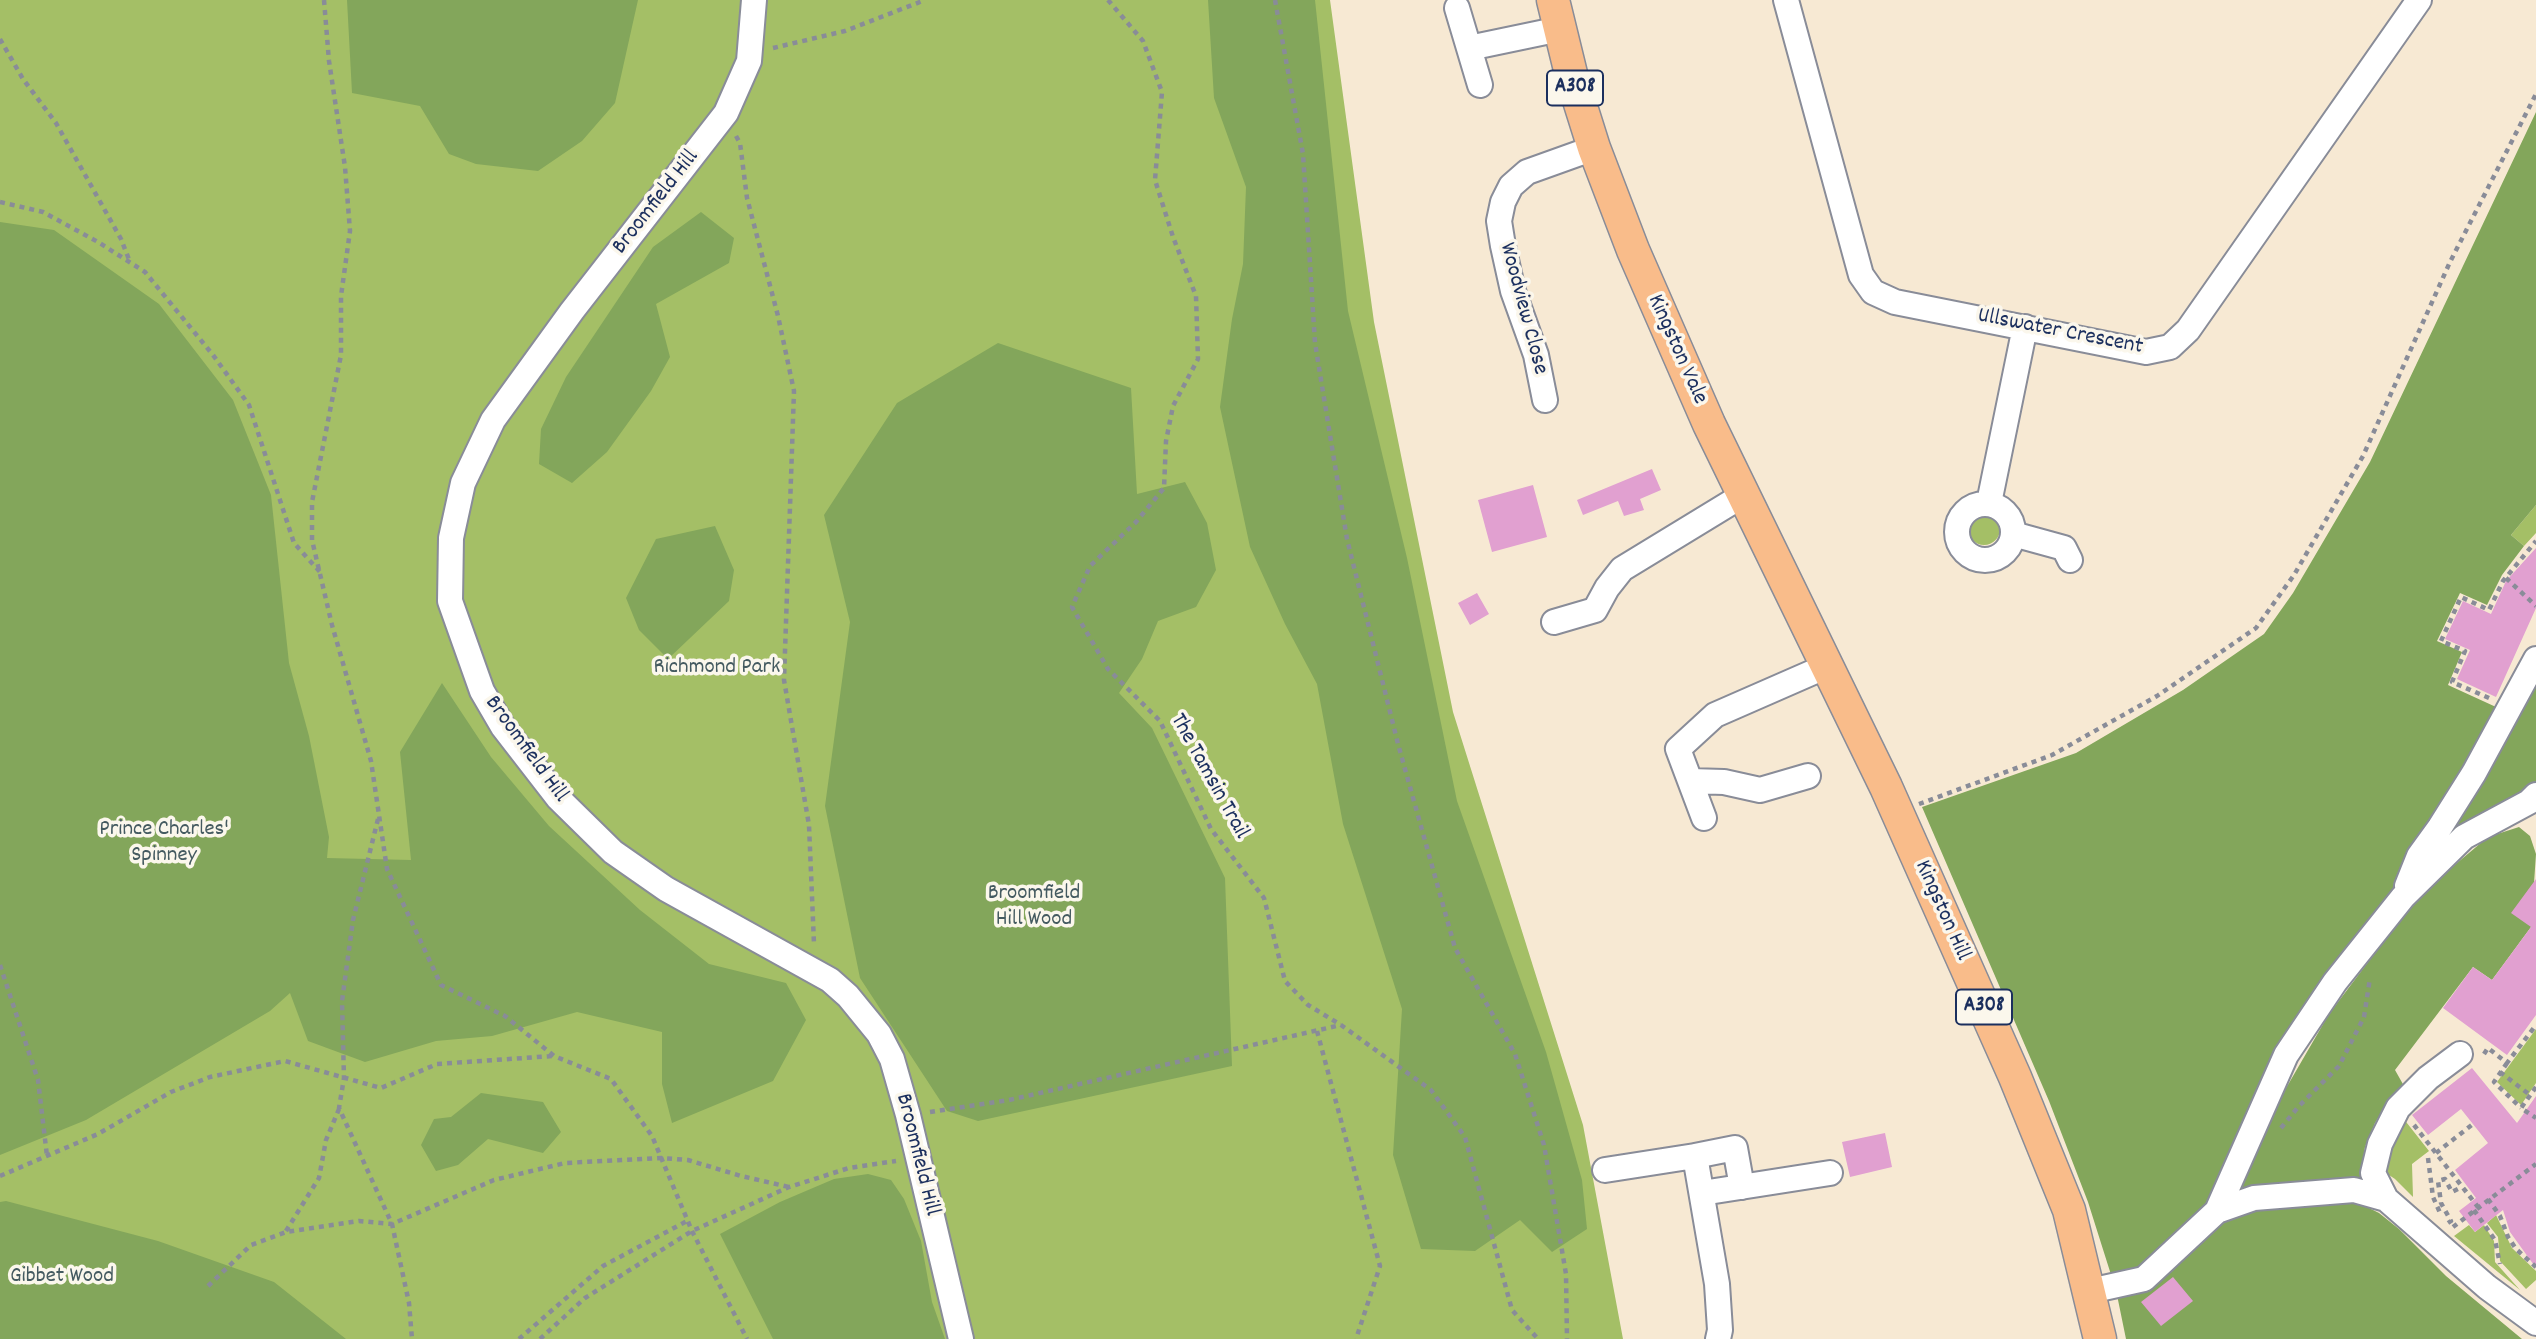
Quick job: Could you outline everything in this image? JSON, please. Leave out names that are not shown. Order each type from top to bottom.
[{"type":"main road","name":"Kingston Vale","points":[[1556,15],[1594,148],[1633,250],[1709,424],[1832,676]]},
{"type":"main road","name":"Kingston Hill","points":[[1832,676],[1886,787],[2015,1077],[2069,1210],[2100,1339]]},
{"type":"street","name":"Broomfield Hill","points":[[754,0],[749,61],[726,113],[572,311],[493,420],[463,483],[451,538],[450,601],[482,691],[503,727],[558,798],[613,852],[666,889],[830,980],[848,996],[879,1034],[892,1059],[908,1115],[961,1339]]},
{"type":"street","name":"Ullswater Crescent","points":[[1786,0],[1861,275],[1873,292],[1895,302],[2146,352],[2170,347],[2188,330],[2419,0]]},
{"type":"street","points":[[1457,8],[1480,85]]},
{"type":"street","points":[[1469,48],[1556,15]]},
{"type":"street","name":"Woodview Close","points":[[1545,400],[1536,355],[1513,291],[1499,221],[1503,202],[1511,186],[1527,173],[1594,148]]},
{"type":"street","points":[[1989,503],[2025,327]]},
{"type":"street","points":[[1554,622],[1595,610],[1622,569],[1745,494]]},
{"type":"street","points":[[1989,503],[2006,513],[2013,534],[2005,551],[1988,560],[1970,556],[1960,547],[1956,527],[1964,512],[1972,506],[1989,503]]},
{"type":"street","points":[[2013,534],[2064,548],[2070,559]]},
{"type":"street","points":[[2403,897],[2419,856],[2474,773],[2536,659]]},
{"type":"street","points":[[1704,818],[1678,749],[1714,715],[1832,676]]},
{"type":"street","points":[[1690,781],[1724,782],[1760,790],[1808,776]]},
{"type":"street","points":[[2090,1291],[2144,1279],[2217,1211],[2286,1055],[2335,982],[2403,897],[2463,836],[2529,802],[2536,795]]},
{"type":"street","points":[[2469,1058],[2428,1078],[2398,1108],[2380,1144],[2373,1172],[2386,1199],[2487,1287],[2536,1323]]},
{"type":"street","points":[[1605,1170],[1735,1147],[1742,1186]]},
{"type":"street","points":[[1695,1156],[1717,1284],[1720,1330],[1717,1339]]},
{"type":"street","points":[[1702,1193],[1830,1173]]},
{"type":"street","points":[[2217,1211],[2254,1198],[2354,1190],[2386,1199]]},
{"type":"path","points":[[324,0],[329,61],[345,167],[350,231],[341,296],[341,355],[312,502],[313,540],[332,625],[371,761],[387,869],[441,985],[505,1016],[554,1056],[611,1079],[652,1136],[687,1221],[747,1339]]},
{"type":"path","points":[[750,53],[845,31],[925,0]]},
{"type":"path","name":"The Tamsin Trail","points":[[1108,0],[1143,41],[1162,92],[1155,180],[1196,296],[1198,359],[1173,406],[1166,441],[1164,488],[1136,522],[1090,566],[1072,607],[1108,668],[1160,721],[1211,829],[1264,898],[1285,981],[1308,1005],[1341,1025],[1431,1090],[1465,1137],[1512,1310],[1538,1339]]},
{"type":"path","points":[[1275,0],[1303,154],[1315,342],[1347,539],[1398,744],[1455,948],[1515,1054],[1544,1145],[1566,1274],[1567,1339]]},
{"type":"path","points":[[0,39],[23,79],[56,123],[121,239],[131,263]]},
{"type":"path","points":[[1914,806],[2052,755],[2157,696],[2256,628],[2294,575],[2363,456],[2450,262],[2536,94]]},
{"type":"path","points":[[726,113],[740,143],[747,198],[778,316],[794,391],[784,680],[809,825],[816,972]]},
{"type":"path","points":[[0,202],[43,212],[145,272],[213,355],[249,405],[294,543],[321,572]]},
{"type":"path","points":[[2509,707],[2452,682],[2465,652],[2441,641],[2461,597],[2489,610],[2506,578],[2536,541]]},
{"type":"path","points":[[2506,578],[2536,606]]},
{"type":"path","points":[[286,1232],[319,1178],[326,1140],[339,1108],[344,1078],[342,1001],[353,920],[379,815]]},
{"type":"path","points":[[0,965],[38,1080],[47,1156]]},
{"type":"path","points":[[2280,1129],[2339,1066],[2364,1017],[2370,975]]},
{"type":"path","points":[[908,1115],[1009,1100],[1341,1025]]},
{"type":"path","points":[[2536,1025],[2494,1082],[2521,1108],[2536,1118]]},
{"type":"path","points":[[1317,1031],[1380,1266],[1356,1339]]},
{"type":"path","points":[[2469,1058],[2488,1048],[2507,1063]]},
{"type":"path","points":[[0,1176],[98,1134],[172,1092],[210,1077],[285,1061],[381,1088],[438,1064],[554,1056]]},
{"type":"path","points":[[2500,1072],[2530,1096]]},
{"type":"path","points":[[2521,1108],[2536,1087]]},
{"type":"path","points":[[339,1108],[392,1224],[409,1303],[412,1339]]},
{"type":"path","points":[[2413,1124],[2462,1187],[2496,1240],[2498,1262],[2504,1269]]},
{"type":"path","points":[[2436,1153],[2473,1124]]},
{"type":"path","points":[[208,1286],[251,1245],[286,1232],[359,1222],[392,1224],[494,1180],[565,1163],[662,1158],[688,1160],[789,1187]]},
{"type":"path","points":[[540,1339],[585,1298],[692,1231],[789,1187],[849,1168],[918,1158]]},
{"type":"path","points":[[2428,1158],[2433,1197],[2446,1224],[2451,1221],[2441,1203],[2438,1181],[2445,1179],[2452,1192],[2462,1187]]},
{"type":"path","points":[[2448,1232],[2536,1164]]},
{"type":"path","points":[[2488,1199],[2500,1216],[2516,1249],[2536,1266]]},
{"type":"path","points":[[519,1339],[603,1266],[687,1221]]},
{"type":"green space","name":"Richmond Park","points":[[0,0],[1330,0],[1374,322],[1453,712],[1583,1125],[1623,1339],[0,1339]]},
{"type":"green space","points":[[347,0],[638,0],[615,103],[582,141],[538,171],[476,164],[449,154],[420,106],[352,93]]},
{"type":"green space","points":[[1208,0],[1315,0],[1348,311],[1407,558],[1457,801],[1546,1052],[1582,1180],[1587,1229],[1552,1252],[1520,1220],[1475,1251],[1421,1249],[1393,1155],[1402,1009],[1343,824],[1317,684],[1285,624],[1250,547],[1220,407],[1232,319],[1243,264],[1246,187],[1214,98]]},
{"type":"green space","points":[[2536,112],[2536,505],[2511,535],[2524,546],[2502,575],[2487,605],[2460,593],[2437,641],[2462,652],[2448,685],[2496,707],[2470,765],[2212,1202],[2142,1272],[2113,1281],[2088,1202],[2049,1101],[1922,807],[2076,753],[2183,690],[2264,634],[2293,593],[2370,462]]},
{"type":"green space","points":[[701,212],[734,238],[729,263],[656,304],[670,357],[651,391],[607,452],[572,483],[539,464],[541,429],[566,377],[653,247]]},
{"type":"green space","name":"Prince Charles' Spinney","points":[[0,222],[54,230],[159,304],[233,400],[271,495],[289,663],[309,736],[329,837],[327,858],[411,860],[400,752],[442,683],[491,757],[549,826],[640,910],[709,964],[786,983],[806,1020],[773,1081],[672,1123],[662,1084],[662,1032],[577,1012],[492,1036],[436,1041],[365,1062],[308,1041],[290,993],[270,1011],[86,1120],[0,1155]]},
{"type":"green space","name":"Broomfield Hill Wood","points":[[998,343],[1131,388],[1137,494],[1185,482],[1207,523],[1216,570],[1196,607],[1158,621],[1142,659],[1119,693],[1152,728],[1225,878],[1232,1066],[978,1121],[947,1111],[860,978],[825,806],[850,622],[824,515],[897,403]]},
{"type":"green space","points":[[2536,505],[2536,533],[2524,546],[2511,535]]},
{"type":"green space","points":[[1984,513],[1996,517],[2000,529],[1996,541],[1984,545],[1972,541],[1968,529],[1972,517]]},
{"type":"green space","points":[[715,526],[734,570],[729,601],[668,659],[639,630],[626,598],[656,539]]},
{"type":"green space","points":[[2536,671],[2536,783],[2527,792],[2433,854]]},
{"type":"green space","points":[[2519,827],[2530,836],[2536,854],[2531,927],[2492,980],[2473,967],[2395,1070],[2404,1086],[2390,1098],[2375,1123],[2365,1147],[2360,1180],[2233,1195],[2278,1102],[2329,1014],[2396,925],[2426,889],[2488,837]]},
{"type":"green space","points":[[2536,1029],[2536,1083],[2521,1105],[2497,1082]]},
{"type":"green space","points":[[481,1093],[543,1102],[561,1132],[543,1153],[488,1139],[458,1165],[436,1171],[421,1145],[434,1119],[451,1117]]},
{"type":"green space","points":[[2403,1118],[2429,1151],[2412,1164],[2413,1197],[2383,1171],[2382,1164]]},
{"type":"green space","points":[[868,1174],[891,1180],[904,1199],[921,1241],[932,1302],[945,1339],[773,1339],[720,1234],[780,1202],[834,1179]]},
{"type":"green space","points":[[2351,1199],[2379,1213],[2399,1229],[2446,1276],[2522,1339],[2126,1339],[2117,1295],[2237,1214],[2265,1205]]},
{"type":"green space","name":"Gibbet Wood","points":[[6,1201],[158,1241],[274,1282],[346,1339],[0,1339],[0,1202]]},
{"type":"green space","points":[[2496,1215],[2512,1248],[2536,1271],[2536,1280],[2526,1289],[2500,1261],[2498,1237],[2487,1223]]},
{"type":"green space","points":[[2469,1225],[2475,1232],[2484,1225],[2494,1241],[2495,1262],[2520,1290],[2454,1236]]},
{"type":"building","points":[[1652,469],[1661,490],[1640,499],[1644,510],[1624,516],[1618,501],[1583,515],[1577,500]]},
{"type":"building","points":[[1533,485],[1547,537],[1492,552],[1478,500]]},
{"type":"building","points":[[2536,548],[2536,608],[2496,697],[2457,679],[2470,650],[2445,639],[2463,601],[2491,614],[2506,581]]},
{"type":"building","points":[[1477,593],[1489,614],[1470,625],[1458,603]]},
{"type":"building","points":[[2536,879],[2536,1015],[2507,1055],[2443,1008],[2473,967],[2492,980],[2531,927],[2511,913]]},
{"type":"building","points":[[2472,1068],[2517,1123],[2536,1096],[2536,1268],[2510,1232],[2503,1210],[2475,1232],[2459,1211],[2476,1198],[2455,1170],[2488,1143],[2461,1109],[2428,1135],[2412,1115]]},
{"type":"building","points":[[1885,1133],[1892,1167],[1850,1177],[1842,1142]]},
{"type":"building","points":[[2173,1277],[2193,1301],[2161,1326],[2141,1302]]}]
